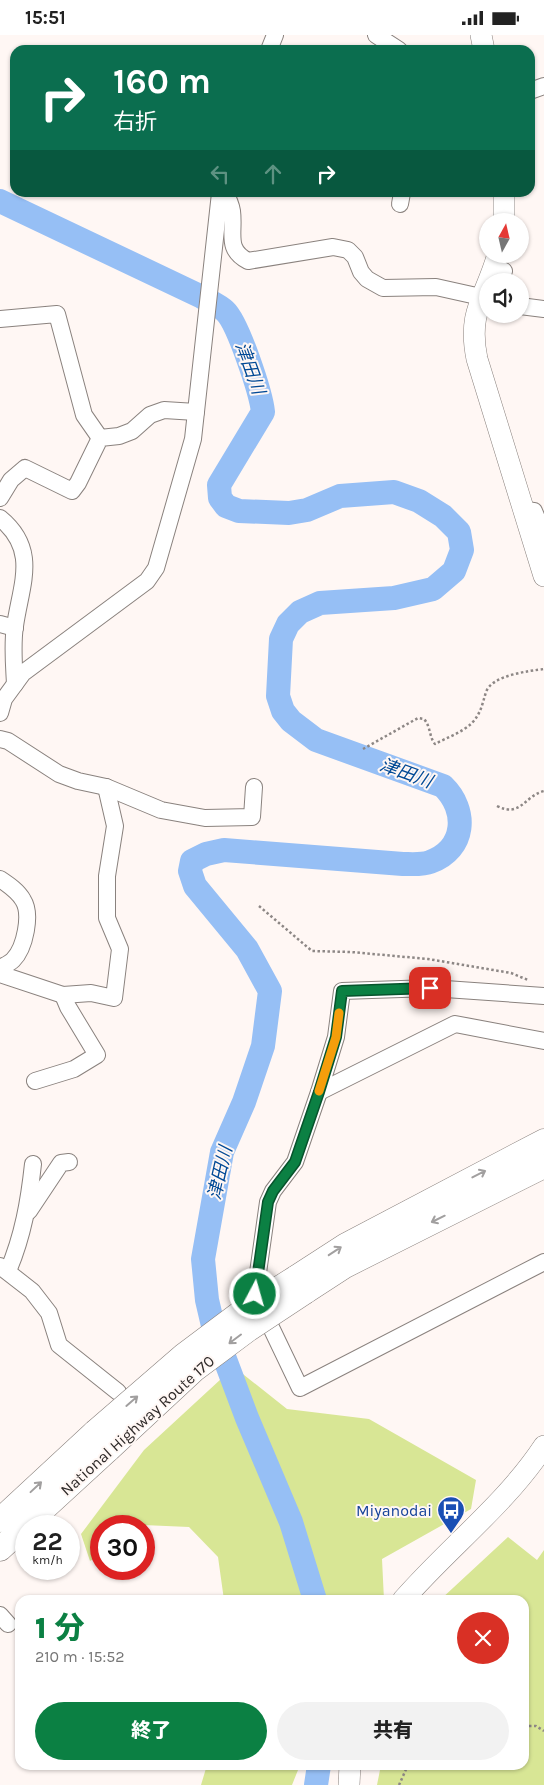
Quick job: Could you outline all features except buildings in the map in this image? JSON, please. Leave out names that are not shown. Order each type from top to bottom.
[{"type":"highway","name":"National Highway Route 170","points":[[0,1520],[248,1329],[346,1245],[544,1141]]},
{"type":"highway","name":"National Highway Route 170","points":[[300,1285],[361,1257],[544,1166]]},
{"type":"highway","name":"National Highway Route 170","points":[[0,1549],[102,1441]]},
{"type":"main road","points":[[504,197],[504,213]]},
{"type":"main road","points":[[479,304],[473,323],[473,339],[477,359],[544,575]]},
{"type":"main road","points":[[408,1595],[458,1541],[492,1511],[522,1477],[544,1446]]},
{"type":"main road","points":[[349,1785],[350,1770]]},
{"type":"street","points":[[376,35],[391,45]]},
{"type":"street","points":[[0,713],[4,699],[23,673],[147,581],[156,568],[190,449],[196,412],[220,197]]},
{"type":"street","points":[[227,197],[232,211],[232,243],[238,256],[248,261],[333,247],[348,250],[355,257],[366,279],[383,288],[436,287],[479,297]]},
{"type":"street","points":[[529,307],[544,309]]},
{"type":"street","points":[[0,319],[57,314],[84,415],[100,438]]},
{"type":"street","points":[[100,438],[119,436],[132,431],[150,415],[164,410],[196,412]]},
{"type":"street","points":[[0,498],[5,475],[26,468],[72,491],[78,483],[100,438]]},
{"type":"street","points":[[524,510],[534,511],[544,535]]},
{"type":"street","points":[[0,518],[13,529],[21,543],[25,563],[24,582],[7,626],[15,684]]},
{"type":"street","points":[[0,739],[8,741],[59,775],[106,787],[132,800],[161,810],[205,818],[252,817],[254,787]]},
{"type":"street","points":[[0,974],[63,995],[91,993],[114,998],[120,949],[107,918],[107,876],[115,825],[106,787]]},
{"type":"street","points":[[0,879],[13,888],[24,900],[27,910],[21,948],[13,960],[0,968]]},
{"type":"street","points":[[544,996],[430,988],[342,991],[336,1037],[295,1162],[273,1191],[268,1202],[255,1294],[300,1389],[544,1262]]},
{"type":"street","points":[[35,1081],[74,1069],[97,1055],[68,1007],[63,995]]},
{"type":"street","points":[[319,1092],[455,1025],[544,1041]]},
{"type":"street","points":[[27,1215],[61,1163],[69,1162]]},
{"type":"street","points":[[33,1164],[27,1215],[17,1252],[3,1269],[32,1291],[49,1313],[59,1345],[118,1392]]},
{"type":"path","points":[[364,749],[418,718],[424,719],[430,726],[432,740],[435,744],[470,725],[483,707],[486,690],[494,683],[517,672],[544,669]]},
{"type":"path","points":[[497,806],[506,811],[518,809],[532,795],[544,791]]},
{"type":"path","points":[[259,906],[312,951],[351,952],[437,961],[511,973],[531,981]]},
{"type":"path","points":[[529,1726],[536,1726],[544,1731]]},
{"type":"path","points":[[399,1785],[406,1770]]},
{"type":"green space","points":[[234,1367],[287,1409],[369,1419],[476,1480],[471,1509],[382,1559],[384,1595],[223,1595],[218,1557],[189,1527],[155,1526],[155,1515],[95,1515],[144,1450]]},
{"type":"green space","points":[[90,1522],[90,1561],[81,1534]]},
{"type":"green space","points":[[508,1537],[537,1560],[544,1550],[544,1785],[377,1785],[380,1770],[529,1770],[529,1595],[445,1595]]},
{"type":"green space","points":[[206,1770],[298,1770],[292,1785],[201,1785]]},
{"type":"waterway","name":"津田川","points":[[0,201],[202,297],[225,311],[236,329],[248,359],[263,412],[219,485],[220,498],[226,506],[239,511],[289,513],[307,510],[340,496],[394,492],[419,501],[443,516],[459,532],[462,550],[454,571],[433,589],[394,598],[320,603],[300,612],[288,624],[281,639],[278,696],[283,711],[291,721],[316,740],[443,786],[457,806],[459,817],[457,839],[451,848],[442,856],[424,864],[224,850],[206,854],[192,861],[190,871],[195,886],[247,949],[270,991],[263,1046],[244,1102],[222,1152],[203,1259],[207,1300],[214,1330],[247,1418],[291,1522],[313,1595]]},
{"type":"waterway","name":"津田川","points":[[316,1785],[318,1770]]},
{"type":"slow traffic","points":[[319,1091],[336,1037],[339,1013]]},
{"type":"place","name":"Miyanodai","points":[[451,1534]]},
{"type":"route","points":[[255,1294],[268,1202],[273,1191],[295,1162],[336,1037],[342,991],[430,988]]}]
